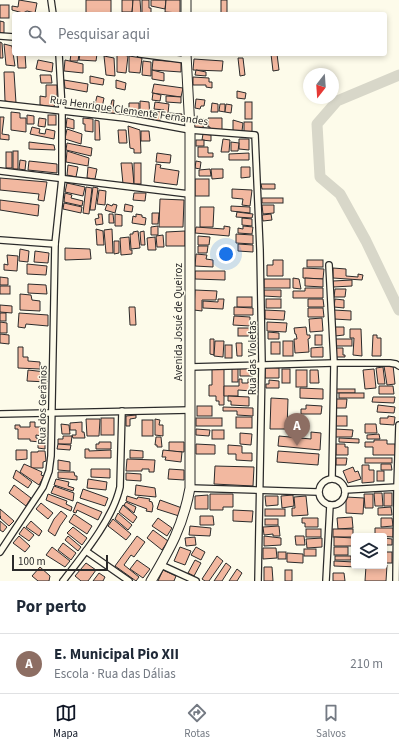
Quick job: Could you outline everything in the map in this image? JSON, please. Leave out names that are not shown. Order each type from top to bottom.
[{"type":"main road","points":[[186,0],[186,12]]},
{"type":"main road","name":"Avenida Josué de Queiroz","points":[[151,581],[179,530],[184,517],[190,488],[190,130],[186,57]]},
{"type":"street","points":[[51,0],[54,12]]},
{"type":"street","points":[[0,36],[12,37]]},
{"type":"street","name":"Rua dos Gerânios","points":[[0,552],[44,487],[49,471],[51,456],[54,244],[62,178],[62,110],[59,56]]},
{"type":"street","points":[[171,56],[186,57]]},
{"type":"street","name":"Rua Henrique Clemente Fernandes","points":[[0,104],[125,118],[190,130],[255,135]]},
{"type":"street","name":"Rua das Violetas","points":[[255,135],[260,250],[262,364],[258,581]]},
{"type":"street","points":[[0,170],[189,194]]},
{"type":"street","points":[[0,240],[54,244]]},
{"type":"street","points":[[329,265],[334,363],[332,478]]},
{"type":"street","points":[[190,367],[334,363],[396,364],[399,366]]},
{"type":"street","points":[[0,414],[190,410]]},
{"type":"street","points":[[63,581],[86,551],[112,509],[117,498],[120,487],[122,411]]},
{"type":"street","points":[[396,581],[399,426]]},
{"type":"street","points":[[332,478],[339,480],[344,486],[345,490],[341,502],[330,505],[321,500],[318,492],[322,482],[326,479],[332,478]]},
{"type":"street","points":[[345,490],[397,486]]},
{"type":"street","points":[[190,488],[318,492]]},
{"type":"street","points":[[326,581],[330,505]]},
{"type":"street","points":[[86,551],[129,581]]},
{"type":"street","points":[[161,565],[196,581]]},
{"type":"building","points":[[19,0],[37,3],[35,12],[19,12],[12,10],[12,6],[18,7]]},
{"type":"building","points":[[86,0],[111,0],[111,12],[86,12]]},
{"type":"building","points":[[122,0],[133,0],[132,12],[122,12]]},
{"type":"building","points":[[133,0],[140,0],[141,12],[132,12]]},
{"type":"building","points":[[142,0],[149,0],[149,8],[151,8],[151,12],[142,12]]},
{"type":"building","points":[[151,0],[166,0],[165,9],[151,6]]},
{"type":"building","points":[[166,0],[180,0],[180,12],[165,12]]},
{"type":"building","points":[[221,0],[227,0],[227,12],[221,12]]},
{"type":"building","points":[[0,5],[9,5],[9,18],[0,18]]},
{"type":"building","points":[[0,21],[4,22],[4,33],[0,33]]},
{"type":"building","points":[[0,42],[2,43],[3,58],[0,58]]},
{"type":"building","points":[[4,44],[12,46],[12,56],[14,56],[15,66],[6,65]]},
{"type":"building","points":[[17,56],[25,56],[26,68],[18,68]]},
{"type":"building","points":[[71,56],[79,56],[78,61],[70,61]]},
{"type":"building","points":[[80,56],[97,56],[96,61],[79,60]]},
{"type":"building","points":[[104,56],[114,58],[115,76],[106,75]]},
{"type":"building","points":[[117,56],[128,56],[126,73],[117,72]]},
{"type":"building","points":[[129,56],[142,58],[140,73],[129,72]]},
{"type":"building","points":[[271,56],[277,56],[279,70],[273,71]]},
{"type":"building","points":[[238,58],[243,58],[245,75],[240,76]]},
{"type":"building","points":[[194,59],[223,61],[222,71],[193,70]]},
{"type":"building","points":[[38,60],[53,63],[52,72],[36,69]]},
{"type":"building","points":[[65,60],[83,64],[83,73],[64,71]]},
{"type":"building","points":[[153,60],[181,62],[181,72],[152,70]]},
{"type":"building","points":[[143,61],[151,62],[151,76],[142,75]]},
{"type":"building","points":[[152,70],[164,73],[164,81],[152,79]]},
{"type":"building","points":[[196,70],[206,72],[206,76],[195,75]]},
{"type":"building","points":[[4,72],[14,72],[16,103],[5,101]]},
{"type":"building","points":[[40,75],[51,75],[52,83],[41,83]]},
{"type":"building","points":[[90,76],[104,79],[103,85],[90,83]]},
{"type":"building","points":[[193,77],[209,78],[209,82],[212,82],[212,88],[206,87],[206,85],[193,85]]},
{"type":"building","points":[[64,80],[88,84],[87,92],[65,88]]},
{"type":"building","points":[[116,80],[126,83],[125,90],[116,88]]},
{"type":"building","points":[[154,84],[183,88],[181,97],[152,93]]},
{"type":"building","points":[[46,85],[57,85],[57,98],[53,99],[55,100],[54,107],[40,105],[40,96],[46,97]]},
{"type":"building","points":[[237,91],[246,93],[245,99],[237,98]]},
{"type":"building","points":[[153,93],[161,95],[160,101],[152,100]]},
{"type":"building","points":[[97,96],[104,98],[102,108],[106,109],[105,115],[93,112]]},
{"type":"building","points":[[166,96],[181,97],[181,103],[166,102]]},
{"type":"building","points":[[196,99],[205,100],[204,106],[201,106],[200,109],[195,108]]},
{"type":"building","points":[[112,100],[114,100],[114,115],[109,113]]},
{"type":"building","points":[[140,101],[149,102],[150,119],[140,118]]},
{"type":"building","points":[[155,102],[169,104],[168,113],[163,113],[164,110],[154,109]]},
{"type":"building","points":[[245,102],[252,102],[252,119],[245,119]]},
{"type":"building","points":[[129,103],[139,103],[139,115],[129,114]]},
{"type":"building","points":[[212,103],[218,104],[218,112],[211,112]]},
{"type":"building","points":[[220,104],[225,104],[225,112],[219,111]]},
{"type":"building","points":[[226,104],[232,105],[231,113],[225,112]]},
{"type":"building","points":[[151,111],[161,112],[160,121],[151,121]]},
{"type":"building","points":[[11,112],[20,113],[20,118],[26,118],[26,132],[11,130]]},
{"type":"building","points":[[169,113],[182,114],[181,121],[169,120]]},
{"type":"building","points":[[27,115],[34,116],[34,124],[27,124]]},
{"type":"building","points":[[48,115],[56,115],[56,125],[48,125]]},
{"type":"building","points":[[0,117],[4,117],[2,134],[9,135],[9,140],[0,139]]},
{"type":"building","points":[[39,118],[46,119],[45,127],[38,126]]},
{"type":"building","points":[[67,118],[74,120],[74,129],[66,127]]},
{"type":"building","points":[[83,118],[93,119],[93,132],[85,131]]},
{"type":"building","points":[[208,118],[222,118],[222,131],[210,131],[210,127],[208,127]]},
{"type":"building","points":[[193,119],[204,119],[203,128],[193,128]]},
{"type":"building","points":[[95,120],[99,121],[100,140],[95,140]]},
{"type":"building","points":[[233,120],[243,123],[242,131],[233,131]]},
{"type":"building","points":[[244,122],[252,122],[252,132],[244,132]]},
{"type":"building","points":[[128,126],[140,130],[141,153],[134,153],[134,149],[130,148]]},
{"type":"building","points":[[32,127],[40,129],[39,133],[45,134],[46,129],[55,131],[54,139],[30,134]]},
{"type":"building","points":[[67,129],[82,134],[81,144],[65,139]]},
{"type":"building","points":[[118,130],[126,130],[127,143],[119,143]]},
{"type":"building","points":[[141,131],[149,131],[150,141],[141,141]]},
{"type":"building","points":[[203,134],[211,135],[211,141],[202,140]]},
{"type":"building","points":[[223,139],[230,140],[229,152],[221,152]]},
{"type":"building","points":[[239,139],[249,139],[249,150],[239,149]]},
{"type":"building","points":[[196,140],[204,140],[204,146],[196,146]]},
{"type":"building","points":[[29,142],[54,145],[55,150],[29,149]]},
{"type":"building","points":[[231,142],[239,143],[238,151],[231,151]]},
{"type":"building","points":[[67,143],[92,148],[91,156],[66,150]]},
{"type":"building","points":[[198,147],[208,147],[208,153],[213,153],[213,157],[198,157]]},
{"type":"building","points":[[13,151],[18,151],[18,169],[13,169]]},
{"type":"building","points":[[67,151],[89,158],[88,166],[66,162]]},
{"type":"building","points":[[6,152],[12,152],[12,168],[6,168]]},
{"type":"building","points":[[157,153],[171,155],[170,163],[156,162]]},
{"type":"building","points":[[249,153],[249,160],[229,160],[229,154]]},
{"type":"building","points":[[20,160],[26,161],[25,170],[19,169]]},
{"type":"building","points":[[29,161],[57,164],[57,173],[28,170]]},
{"type":"building","points":[[196,161],[201,162],[200,169],[195,168]]},
{"type":"building","points":[[121,163],[132,163],[134,184],[123,184]]},
{"type":"building","points":[[134,163],[141,163],[141,184],[134,184]]},
{"type":"building","points":[[156,164],[161,165],[160,168],[179,171],[177,185],[154,182]]},
{"type":"building","points":[[68,165],[78,167],[76,177],[67,175]]},
{"type":"building","points":[[88,167],[97,169],[95,179],[87,178]]},
{"type":"building","points":[[241,167],[250,167],[250,177],[241,178]]},
{"type":"building","points":[[210,169],[211,176],[199,176],[199,170]]},
{"type":"building","points":[[211,169],[223,169],[223,178],[212,179]]},
{"type":"building","points":[[0,178],[47,182],[44,201],[38,200],[39,194],[0,190]]},
{"type":"building","points":[[195,179],[209,179],[209,196],[195,196]]},
{"type":"building","points":[[67,183],[85,187],[83,196],[65,192]]},
{"type":"building","points":[[261,184],[275,184],[275,189],[262,189]]},
{"type":"building","points":[[86,187],[92,188],[89,214],[83,213]]},
{"type":"building","points":[[93,187],[98,188],[95,210],[90,210]]},
{"type":"building","points":[[232,189],[252,190],[250,206],[242,205],[243,199],[232,198]]},
{"type":"building","points":[[99,190],[106,191],[105,205],[97,204]]},
{"type":"building","points":[[65,193],[72,195],[71,198],[83,201],[82,206],[64,202]]},
{"type":"building","points":[[134,193],[146,193],[145,201],[133,200]]},
{"type":"building","points":[[262,198],[283,198],[283,203],[262,203]]},
{"type":"building","points":[[160,199],[184,200],[183,227],[159,227]]},
{"type":"building","points":[[0,200],[39,205],[38,216],[0,210]]},
{"type":"building","points":[[64,203],[82,207],[81,213],[63,209]]},
{"type":"building","points":[[107,204],[112,206],[113,204],[117,205],[115,213],[105,210]]},
{"type":"building","points":[[125,204],[133,206],[132,212],[124,211]]},
{"type":"building","points":[[262,205],[274,205],[274,213],[263,214]]},
{"type":"building","points":[[231,206],[250,207],[250,213],[231,211]]},
{"type":"building","points":[[200,207],[214,207],[213,227],[200,227]]},
{"type":"building","points":[[237,212],[253,214],[252,218],[236,217]]},
{"type":"building","points":[[152,213],[159,213],[158,224],[152,224]]},
{"type":"building","points":[[98,214],[102,214],[103,224],[96,225],[95,219],[99,218]]},
{"type":"building","points":[[109,214],[113,214],[114,223],[109,223]]},
{"type":"building","points":[[115,214],[122,215],[122,226],[115,226]]},
{"type":"building","points":[[136,214],[142,215],[142,217],[146,218],[145,225],[132,223],[133,216],[136,217]]},
{"type":"building","points":[[271,214],[272,220],[263,221],[262,215]]},
{"type":"building","points":[[242,218],[252,219],[252,226],[242,225]]},
{"type":"building","points":[[158,226],[158,235],[151,235],[151,227]]},
{"type":"building","points":[[224,226],[230,227],[229,236],[195,233],[196,227],[224,229]]},
{"type":"building","points":[[243,226],[253,227],[252,234],[238,233],[238,228],[243,229]]},
{"type":"building","points":[[96,229],[103,231],[104,245],[97,245]]},
{"type":"building","points":[[112,229],[113,253],[106,253],[104,230]]},
{"type":"building","points":[[138,231],[140,248],[131,249],[130,234]]},
{"type":"building","points":[[144,231],[145,245],[141,245],[140,232]]},
{"type":"building","points":[[185,231],[185,246],[166,246],[166,232]]},
{"type":"building","points":[[236,234],[253,235],[253,244],[236,243]]},
{"type":"building","points":[[163,235],[164,247],[157,247],[156,236]]},
{"type":"building","points":[[198,236],[210,237],[209,245],[198,245]]},
{"type":"building","points":[[129,237],[130,250],[132,250],[132,254],[121,255],[120,238]]},
{"type":"building","points":[[155,237],[156,250],[148,250],[147,238]]},
{"type":"building","points":[[114,241],[119,241],[119,253],[114,254]]},
{"type":"building","points":[[238,244],[253,245],[253,252],[238,251]]},
{"type":"building","points":[[198,246],[208,246],[207,253],[198,253]]},
{"type":"building","points":[[65,248],[90,249],[91,259],[65,260]]},
{"type":"building","points":[[20,249],[29,251],[28,262],[19,261]]},
{"type":"building","points":[[35,251],[49,253],[48,263],[34,262]]},
{"type":"building","points":[[196,254],[207,255],[206,259],[213,260],[213,267],[195,266]]},
{"type":"building","points":[[7,255],[18,256],[17,271],[4,270],[4,264],[8,265]]},
{"type":"building","points":[[273,260],[283,260],[283,276],[267,276],[267,265],[273,265]]},
{"type":"building","points":[[307,260],[323,260],[323,267],[307,267]]},
{"type":"building","points":[[27,264],[47,266],[46,275],[27,274]]},
{"type":"building","points":[[303,268],[324,269],[323,279],[303,278]]},
{"type":"building","points":[[333,268],[346,269],[346,276],[358,277],[358,274],[363,275],[362,280],[333,278]]},
{"type":"building","points":[[195,271],[225,271],[225,280],[195,279]]},
{"type":"building","points":[[0,277],[8,278],[8,285],[0,285]]},
{"type":"building","points":[[293,278],[299,279],[301,289],[293,288]]},
{"type":"building","points":[[305,278],[323,279],[323,287],[305,286]]},
{"type":"building","points":[[264,279],[290,279],[290,288],[264,288]]},
{"type":"building","points":[[352,280],[352,286],[333,287],[333,281]]},
{"type":"building","points":[[28,284],[46,285],[47,294],[28,293]]},
{"type":"building","points":[[0,286],[10,286],[10,294],[0,294]]},
{"type":"building","points":[[305,288],[323,288],[323,298],[293,298],[293,291],[305,291]]},
{"type":"building","points":[[335,289],[346,289],[345,297],[334,297]]},
{"type":"building","points":[[195,290],[217,291],[216,300],[202,300],[202,311],[194,310]]},
{"type":"building","points":[[264,290],[281,290],[281,297],[264,296]]},
{"type":"building","points":[[20,294],[31,295],[32,300],[40,301],[40,311],[20,310]]},
{"type":"building","points":[[237,297],[252,297],[252,307],[237,307]]},
{"type":"building","points":[[218,299],[224,299],[223,309],[203,308],[203,301],[218,302]]},
{"type":"building","points":[[266,299],[281,299],[281,308],[266,308]]},
{"type":"building","points":[[308,299],[323,299],[324,307],[308,307]]},
{"type":"building","points":[[335,299],[344,300],[344,308],[334,307]]},
{"type":"building","points":[[0,305],[12,306],[12,313],[0,312]]},
{"type":"building","points":[[129,307],[135,307],[136,325],[130,325]]},
{"type":"building","points":[[234,307],[253,308],[253,315],[234,315]]},
{"type":"building","points":[[308,308],[323,308],[324,317],[308,317]]},
{"type":"building","points":[[265,310],[285,311],[284,320],[265,319]]},
{"type":"building","points":[[334,310],[351,311],[351,320],[334,319]]},
{"type":"building","points":[[0,313],[6,313],[6,321],[0,321]]},
{"type":"building","points":[[19,313],[48,315],[48,326],[26,324],[25,328],[18,327]]},
{"type":"building","points":[[234,316],[250,317],[250,326],[233,325]]},
{"type":"building","points":[[322,318],[323,331],[310,332],[309,319]]},
{"type":"building","points":[[0,322],[7,323],[7,333],[0,333]]},
{"type":"building","points":[[267,322],[287,323],[286,332],[267,331]]},
{"type":"building","points":[[306,327],[307,335],[310,335],[310,338],[308,339],[309,352],[295,353],[294,339],[297,339],[294,328]]},
{"type":"building","points":[[334,327],[344,327],[344,335],[335,336]]},
{"type":"building","points":[[238,328],[253,328],[253,336],[238,336]]},
{"type":"building","points":[[350,329],[361,329],[362,356],[353,355],[354,338],[350,338]]},
{"type":"building","points":[[268,332],[279,333],[279,339],[268,339]]},
{"type":"building","points":[[0,334],[9,335],[9,344],[0,343]]},
{"type":"building","points":[[315,335],[322,335],[322,345],[315,345]]},
{"type":"building","points":[[373,335],[377,335],[377,338],[381,338],[381,356],[372,356]]},
{"type":"building","points":[[210,339],[214,339],[214,355],[210,354]]},
{"type":"building","points":[[335,339],[352,339],[352,346],[335,346]]},
{"type":"building","points":[[215,341],[224,341],[223,357],[214,356]]},
{"type":"building","points":[[283,341],[293,341],[293,356],[283,356]]},
{"type":"building","points":[[271,342],[280,342],[280,354],[271,354]]},
{"type":"building","points":[[236,343],[242,343],[242,356],[237,356]]},
{"type":"building","points":[[225,345],[232,345],[232,358],[225,358]]},
{"type":"building","points":[[18,347],[23,347],[23,357],[28,357],[28,361],[40,362],[40,369],[18,368]]},
{"type":"building","points":[[323,347],[323,357],[311,357],[311,348]]},
{"type":"building","points":[[335,348],[343,348],[343,355],[345,355],[345,357],[335,357]]},
{"type":"building","points":[[393,365],[395,384],[387,385],[384,366]]},
{"type":"building","points":[[232,367],[238,367],[238,382],[232,382]]},
{"type":"building","points":[[252,367],[253,376],[240,376],[240,368]]},
{"type":"building","points":[[265,367],[279,368],[279,378],[265,378]]},
{"type":"building","points":[[383,367],[385,384],[378,384],[376,368]]},
{"type":"building","points":[[212,368],[224,368],[224,405],[219,405],[219,401],[216,401],[216,396],[209,396],[209,385],[212,385]]},
{"type":"building","points":[[282,369],[290,369],[290,383],[282,383]]},
{"type":"building","points":[[374,369],[376,388],[365,389],[363,370]]},
{"type":"building","points":[[28,370],[46,372],[47,382],[27,381]]},
{"type":"building","points":[[296,370],[307,370],[307,387],[296,387]]},
{"type":"building","points":[[310,370],[318,370],[319,383],[310,383]]},
{"type":"building","points":[[239,379],[242,379],[242,383],[248,383],[248,379],[253,379],[252,391],[238,390],[238,396],[224,396],[224,386],[239,386]]},
{"type":"building","points":[[269,380],[279,381],[279,388],[266,388],[266,384],[269,384]]},
{"type":"building","points":[[379,386],[393,386],[394,394],[379,394]]},
{"type":"building","points":[[300,388],[323,389],[323,399],[300,398]]},
{"type":"building","points":[[335,389],[355,389],[355,393],[335,393]]},
{"type":"building","points":[[339,393],[364,393],[364,398],[339,398]]},
{"type":"building","points":[[228,396],[249,397],[249,406],[231,405],[231,401],[228,401]]},
{"type":"building","points":[[373,397],[395,397],[394,403],[372,402]]},
{"type":"building","points":[[271,398],[288,399],[287,429],[270,429]]},
{"type":"building","points":[[335,399],[347,399],[346,408],[335,408]]},
{"type":"building","points":[[306,405],[322,406],[321,414],[301,414],[301,409],[306,409]]},
{"type":"building","points":[[378,405],[395,407],[394,413],[377,412]]},
{"type":"building","points":[[197,406],[212,406],[212,416],[197,416]]},
{"type":"building","points":[[223,407],[253,408],[253,416],[237,415],[237,411],[223,411]]},
{"type":"building","points":[[136,415],[136,418],[130,419],[130,426],[126,426],[126,416]]},
{"type":"building","points":[[335,416],[347,416],[347,426],[335,426]]},
{"type":"building","points":[[388,416],[395,417],[394,425],[380,424],[380,418],[388,418]]},
{"type":"building","points":[[236,417],[252,417],[252,428],[236,428]]},
{"type":"building","points":[[101,418],[114,418],[114,435],[101,435]]},
{"type":"building","points":[[196,418],[222,418],[222,426],[196,426]]},
{"type":"building","points":[[86,419],[100,419],[99,436],[87,436]]},
{"type":"building","points":[[155,419],[160,420],[159,425],[163,425],[163,436],[155,435]]},
{"type":"building","points":[[142,420],[153,420],[153,436],[142,436]]},
{"type":"building","points":[[30,422],[35,422],[35,427],[41,427],[42,436],[36,435],[36,438],[40,439],[40,442],[30,441],[30,439],[18,439],[18,429],[15,429],[15,425],[20,425],[20,427],[30,427]]},
{"type":"building","points":[[82,422],[82,432],[84,432],[85,438],[73,438],[72,435],[76,435],[76,430],[70,430],[70,423]]},
{"type":"building","points":[[61,424],[69,425],[70,434],[62,434]]},
{"type":"building","points":[[365,424],[376,424],[377,433],[365,433]]},
{"type":"building","points":[[196,429],[210,430],[209,436],[196,435]]},
{"type":"building","points":[[335,429],[353,430],[352,437],[335,437]]},
{"type":"building","points":[[212,430],[224,430],[224,439],[212,439]]},
{"type":"building","points":[[311,432],[321,433],[320,450],[278,446],[279,436],[311,439]]},
{"type":"building","points":[[240,433],[252,434],[251,445],[240,444]]},
{"type":"building","points":[[379,434],[380,439],[367,439],[367,435]]},
{"type":"building","points":[[63,436],[72,436],[71,444],[58,444],[58,439],[63,439]]},
{"type":"building","points":[[156,437],[161,437],[162,447],[157,447],[157,445],[155,445]]},
{"type":"building","points":[[339,438],[359,439],[359,443],[339,442]]},
{"type":"building","points":[[374,440],[387,440],[387,444],[395,444],[396,455],[373,455],[373,447],[365,447],[365,442],[374,442]]},
{"type":"building","points":[[38,442],[45,442],[45,449],[38,448]]},
{"type":"building","points":[[99,442],[111,442],[111,449],[96,449],[96,444],[99,444]]},
{"type":"building","points":[[169,442],[184,442],[184,452],[169,451]]},
{"type":"building","points":[[58,444],[71,445],[70,450],[57,449]]},
{"type":"building","points":[[196,444],[215,445],[215,454],[196,454]]},
{"type":"building","points":[[336,444],[345,444],[345,447],[348,447],[348,455],[336,455]]},
{"type":"building","points":[[228,445],[242,446],[242,453],[252,453],[252,461],[236,460],[236,454],[228,454]]},
{"type":"building","points":[[85,449],[89,449],[89,451],[111,450],[111,458],[85,458]]},
{"type":"building","points":[[16,450],[27,450],[27,459],[16,460]]},
{"type":"building","points":[[130,450],[143,451],[143,458],[130,458]]},
{"type":"building","points":[[163,450],[182,452],[181,462],[165,460],[166,457],[162,457]]},
{"type":"building","points":[[45,451],[46,461],[43,462],[43,468],[31,468],[31,452]]},
{"type":"building","points":[[278,451],[319,454],[318,465],[277,462]]},
{"type":"building","points":[[336,458],[347,458],[346,465],[336,465]]},
{"type":"building","points":[[365,458],[392,458],[392,463],[365,463]]},
{"type":"building","points":[[127,459],[155,460],[154,472],[149,472],[149,469],[142,469],[142,471],[126,471]]},
{"type":"building","points":[[58,460],[70,462],[70,471],[58,470]]},
{"type":"building","points":[[24,464],[42,472],[41,475],[44,476],[39,485],[20,472]]},
{"type":"building","points":[[381,464],[391,464],[392,470],[381,470]]},
{"type":"building","points":[[362,465],[369,465],[369,470],[374,470],[374,482],[362,483]]},
{"type":"building","points":[[215,466],[254,467],[253,486],[214,484]]},
{"type":"building","points":[[353,467],[355,472],[358,471],[361,479],[348,483],[343,471]]},
{"type":"building","points":[[91,469],[110,469],[110,478],[91,477]]},
{"type":"building","points":[[169,469],[184,470],[184,480],[168,479]]},
{"type":"building","points":[[16,470],[32,482],[28,488],[13,478]]},
{"type":"building","points":[[377,471],[384,471],[384,481],[377,481]]},
{"type":"building","points":[[58,472],[74,472],[75,476],[77,476],[77,480],[58,478]]},
{"type":"building","points":[[126,473],[141,474],[141,481],[126,480]]},
{"type":"building","points":[[56,479],[69,482],[68,486],[74,488],[73,491],[54,485]]},
{"type":"building","points":[[88,479],[107,482],[106,490],[87,488]]},
{"type":"building","points":[[14,485],[31,498],[26,506],[9,493]]},
{"type":"building","points":[[136,485],[155,488],[156,497],[135,495]]},
{"type":"building","points":[[54,486],[74,493],[73,501],[51,493]]},
{"type":"building","points":[[83,489],[108,498],[105,506],[80,498]]},
{"type":"building","points":[[374,493],[382,493],[383,506],[375,506]]},
{"type":"building","points":[[384,493],[392,493],[392,506],[384,506]]},
{"type":"building","points":[[48,494],[67,501],[66,504],[72,507],[71,511],[46,500]]},
{"type":"building","points":[[210,494],[233,494],[233,507],[223,507],[223,510],[210,510]]},
{"type":"building","points":[[364,494],[373,494],[373,508],[365,508]]},
{"type":"building","points":[[208,495],[208,509],[195,509],[195,496]]},
{"type":"building","points":[[293,495],[294,506],[282,508],[281,496]]},
{"type":"building","points":[[127,496],[137,499],[138,497],[150,499],[149,501],[152,502],[153,506],[152,512],[146,511],[147,509],[126,501]]},
{"type":"building","points":[[265,496],[278,496],[278,505],[266,506]]},
{"type":"building","points":[[306,496],[308,515],[292,516],[292,508],[295,508],[294,497]]},
{"type":"building","points":[[346,497],[364,498],[363,514],[346,513]]},
{"type":"building","points":[[160,500],[182,508],[179,516],[157,509]]},
{"type":"building","points":[[77,502],[102,512],[98,520],[77,510],[76,513],[73,512]]},
{"type":"building","points":[[126,502],[136,507],[134,513],[124,505]]},
{"type":"building","points":[[41,503],[53,513],[48,519],[36,509]]},
{"type":"building","points":[[123,505],[137,517],[133,523],[119,512]]},
{"type":"building","points":[[391,507],[392,515],[378,515],[378,508]]},
{"type":"building","points":[[0,509],[14,521],[9,526],[0,518]]},
{"type":"building","points":[[265,509],[285,509],[285,516],[265,516]]},
{"type":"building","points":[[233,510],[253,511],[252,522],[233,521]]},
{"type":"building","points":[[61,511],[67,516],[55,536],[48,531],[54,519]]},
{"type":"building","points":[[118,513],[132,525],[128,530],[115,519]]},
{"type":"building","points":[[74,514],[92,526],[87,534],[69,522]]},
{"type":"building","points":[[200,516],[213,516],[214,525],[200,525]]},
{"type":"building","points":[[352,517],[353,528],[338,529],[337,518]]},
{"type":"building","points":[[158,518],[172,528],[167,536],[152,526]]},
{"type":"building","points":[[302,518],[318,518],[318,527],[305,527],[305,523],[302,523]]},
{"type":"building","points":[[381,518],[392,518],[393,526],[381,527]]},
{"type":"building","points":[[113,519],[131,534],[126,540],[108,526]]},
{"type":"building","points":[[265,519],[278,519],[278,525],[265,525]]},
{"type":"building","points":[[0,521],[7,527],[3,532],[0,530]]},
{"type":"building","points":[[31,521],[42,531],[39,536],[26,527]]},
{"type":"building","points":[[190,526],[211,528],[210,536],[189,535]]},
{"type":"building","points":[[279,526],[280,536],[273,536],[273,534],[264,535],[263,527]]},
{"type":"building","points":[[24,527],[34,535],[29,541],[19,534]]},
{"type":"building","points":[[73,527],[87,538],[82,545],[67,533]]},
{"type":"building","points":[[375,528],[393,528],[393,537],[387,537],[387,533],[375,533]]},
{"type":"building","points":[[306,529],[321,529],[321,537],[306,537]]},
{"type":"building","points":[[333,529],[353,529],[351,537],[333,537]]},
{"type":"building","points":[[153,530],[168,541],[162,550],[147,538]]},
{"type":"building","points":[[19,536],[30,546],[25,552],[13,543]]},
{"type":"building","points":[[68,536],[81,547],[78,551],[65,540]]},
{"type":"building","points":[[137,536],[145,542],[134,557],[131,555],[124,565],[139,577],[136,581],[115,566]]},
{"type":"building","points":[[264,536],[281,538],[281,545],[264,546]]},
{"type":"building","points":[[295,536],[304,536],[305,545],[296,545]]},
{"type":"building","points":[[195,537],[196,545],[186,546],[185,538]]},
{"type":"building","points":[[334,537],[351,538],[351,546],[334,546]]},
{"type":"building","points":[[322,538],[322,547],[307,548],[306,539]]},
{"type":"building","points":[[387,538],[392,539],[392,545],[387,545]]},
{"type":"building","points":[[63,543],[76,553],[71,560],[58,550]]},
{"type":"building","points":[[52,547],[70,561],[65,567],[46,555]]},
{"type":"building","points":[[180,547],[191,551],[185,565],[174,561]]},
{"type":"building","points":[[196,547],[205,552],[201,560],[191,555]]},
{"type":"building","points":[[334,547],[348,547],[348,555],[334,555]]},
{"type":"building","points":[[263,548],[276,548],[277,558],[263,559]]},
{"type":"building","points":[[304,549],[316,549],[316,556],[304,556]]},
{"type":"building","points":[[278,552],[286,552],[286,559],[278,559]]},
{"type":"building","points":[[387,552],[392,552],[392,563],[387,563]]},
{"type":"building","points":[[287,553],[303,554],[303,563],[287,562]]},
{"type":"building","points":[[217,556],[223,561],[209,581],[205,581],[202,579]]},
{"type":"building","points":[[335,556],[351,556],[351,560],[335,560]]},
{"type":"building","points":[[137,560],[150,569],[143,578],[130,569]]},
{"type":"building","points":[[195,560],[201,563],[194,576],[188,573]]},
{"type":"building","points":[[334,561],[351,562],[351,567],[334,566]]},
{"type":"building","points":[[86,563],[96,570],[88,581],[81,581],[75,576]]},
{"type":"building","points":[[226,563],[231,567],[222,581],[214,581]]},
{"type":"building","points":[[40,567],[50,576],[49,581],[38,581],[32,576]]},
{"type":"building","points":[[264,567],[272,567],[273,581],[264,581]]},
{"type":"building","points":[[237,569],[242,573],[237,581],[229,581]]},
{"type":"building","points":[[366,569],[387,569],[386,581],[365,581]]},
{"type":"building","points":[[163,570],[176,576],[174,581],[158,581]]},
{"type":"building","points":[[285,570],[292,570],[292,581],[285,581]]},
{"type":"building","points":[[99,573],[105,577],[103,581],[93,581]]},
{"type":"building","points":[[333,573],[344,573],[345,581],[333,581]]},
{"type":"waterway","points":[[399,75],[337,101],[317,124],[320,177],[340,194],[366,241],[399,310]]},
{"type":"place","name":"E. Municipal Pio XII","points":[[297,446]]}]
